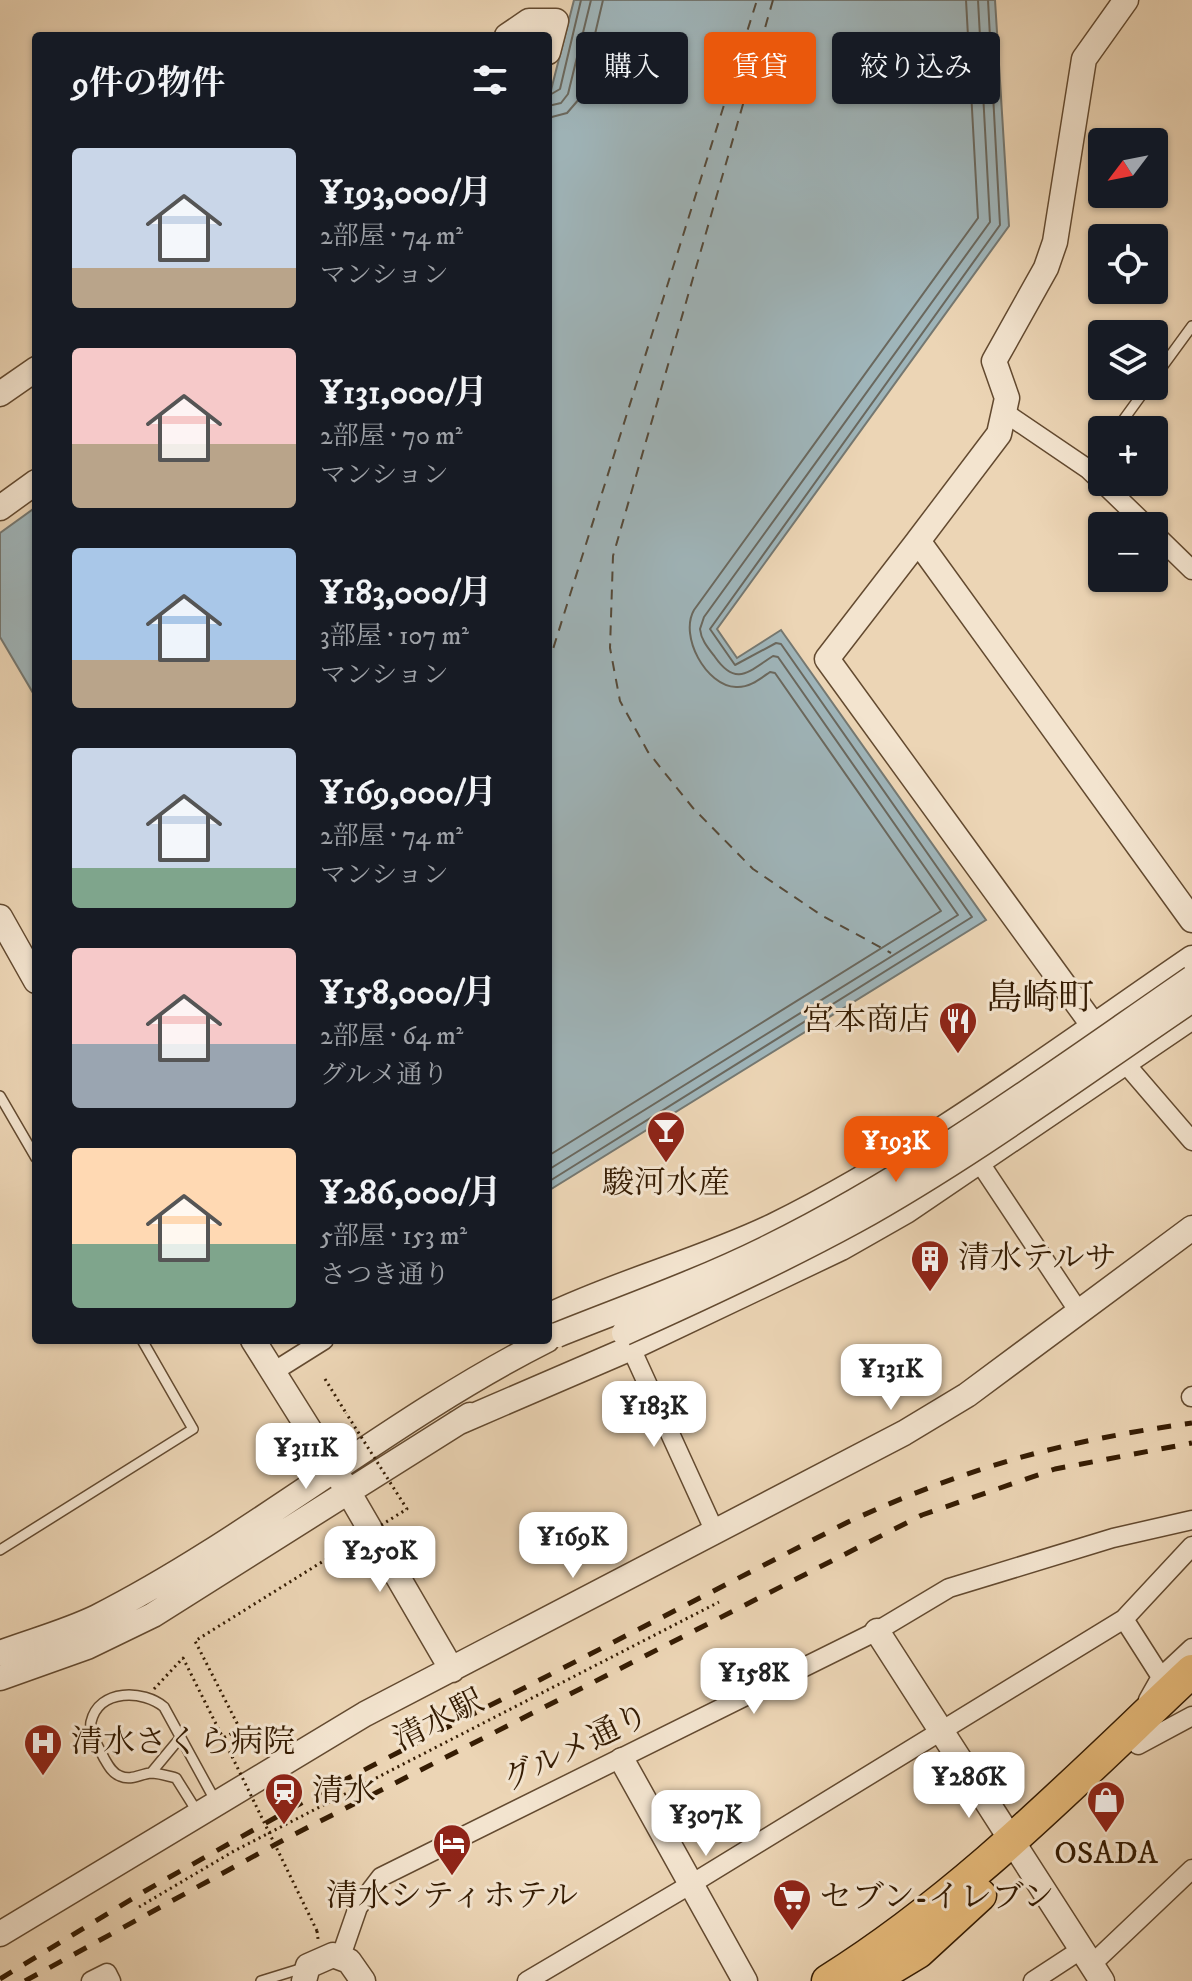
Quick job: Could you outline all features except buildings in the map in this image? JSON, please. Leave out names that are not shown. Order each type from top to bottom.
[{"type":"highway","points":[[870,1981],[918,1952],[1017,1848],[1134,1737],[1183,1701]]},
{"type":"highway","points":[[828,1981],[1017,1848]]},
{"type":"street","points":[[1126,0],[1084,59],[1055,242],[1046,268],[994,361],[1007,398],[999,434],[827,659],[1093,1025],[1191,1136]]},
{"type":"street","points":[[513,32],[529,21],[556,21],[552,36]]},
{"type":"street","points":[[0,394],[32,372]]},
{"type":"street","points":[[1004,412],[1088,469]]},
{"type":"street","points":[[0,508],[32,485]]},
{"type":"street","points":[[1116,496],[1133,512]]},
{"type":"street","points":[[918,541],[1190,914],[1186,969]]},
{"type":"street","points":[[1168,547],[1192,570]]},
{"type":"street","points":[[0,917],[32,974]]},
{"type":"street","points":[[552,1331],[576,1303],[694,1261],[774,1225],[952,1121],[1093,1025],[1186,969]]},
{"type":"street","points":[[552,1332],[716,1271],[850,1204],[937,1150],[1186,969]]},
{"type":"street","points":[[627,1340],[857,1220],[948,1164],[1192,1000]]},
{"type":"street","points":[[0,1678],[87,1647],[153,1615],[528,1380],[841,1248],[906,1211],[1192,1017]]},
{"type":"street","points":[[952,1121],[1079,1312]]},
{"type":"street","points":[[0,1934],[365,1714],[904,1433],[967,1395],[1191,1231]]},
{"type":"street","points":[[627,1340],[715,1532]]},
{"type":"street","points":[[256,1344],[349,1493],[452,1670]]},
{"type":"street","points":[[273,1372],[318,1344]]},
{"type":"street","points":[[410,1422],[462,1374],[503,1344]]},
{"type":"street","points":[[0,1653],[93,1618],[128,1599],[532,1344]]},
{"type":"street","name":"グルメ通り","points":[[341,1956],[358,1907],[381,1877],[877,1631],[949,1588],[1113,1538],[1192,1520]]},
{"type":"street","points":[[527,1981],[1124,1619],[1192,1546]]},
{"type":"street","points":[[1124,1619],[1183,1701]]},
{"type":"street","points":[[877,1631],[943,1728],[1092,1965]]},
{"type":"street","points":[[1183,1701],[1192,1648]]},
{"type":"street","points":[[622,1760],[745,1981]]},
{"type":"street","points":[[1033,1981],[1092,1965],[1192,1869]]},
{"type":"street","points":[[306,1974],[322,1958],[341,1956],[363,1981]]},
{"type":"street","points":[[91,1981],[107,1973],[111,1981]]},
{"type":"lane","points":[[1168,359],[1192,326]]},
{"type":"lane","points":[[0,1096],[32,1151]]},
{"type":"lane","points":[[0,1550],[193,1429],[144,1344]]},
{"type":"lane","points":[[124,1694],[148,1695],[164,1707],[180,1738],[207,1808],[176,1778],[151,1773],[129,1779],[113,1771],[92,1733],[91,1722],[103,1705],[124,1694]]},
{"type":"lane","points":[[151,1773],[174,1750],[180,1738]]},
{"type":"lane","points":[[263,1980],[306,1974]]},
{"type":"path","points":[[223,1738],[240,1729],[195,1641],[407,1509],[325,1379]]},
{"type":"path","name":"清水駅","points":[[139,1907],[269,1833],[719,1602]]},
{"type":"path","points":[[148,1695],[183,1658],[317,1931]]},
{"type":"water","points":[[574,0],[995,0],[997,32],[832,32],[832,104],[1000,104],[1000,81],[1009,226],[717,629],[737,658],[781,630],[986,920],[552,1189],[552,86]]},
{"type":"water","points":[[32,510],[32,691],[0,637],[0,533]]},
{"type":"ferry route","points":[[552,652],[757,0]]},
{"type":"ferry route","points":[[773,0],[613,556],[610,648],[620,701],[648,752],[693,808],[753,869],[821,915],[891,953]]},
{"type":"railway","points":[[0,1979],[145,1891],[319,1793],[848,1522],[934,1486],[1016,1459],[1100,1438],[1192,1423]]},
{"type":"railway","points":[[25,1981],[289,1837],[922,1515],[1055,1469],[1192,1443]]},
{"type":"place","name":"宮本商店","points":[[958,1055]]},
{"type":"place","name":"駿河水産","points":[[666,1164]]},
{"type":"place","name":"清水テルサ","points":[[930,1293]]},
{"type":"place","name":"清水さくら病院","points":[[43,1777]]},
{"type":"place","name":"清水","points":[[284,1826]]},
{"type":"place","name":"OSADA","points":[[1106,1834]]},
{"type":"place","name":"清水シティホテル","points":[[452,1877]]},
{"type":"place","name":"セブン-イレブン","points":[[792,1932]]},
{"type":"district","name":"島崎町","points":[[1040,998]]}]
